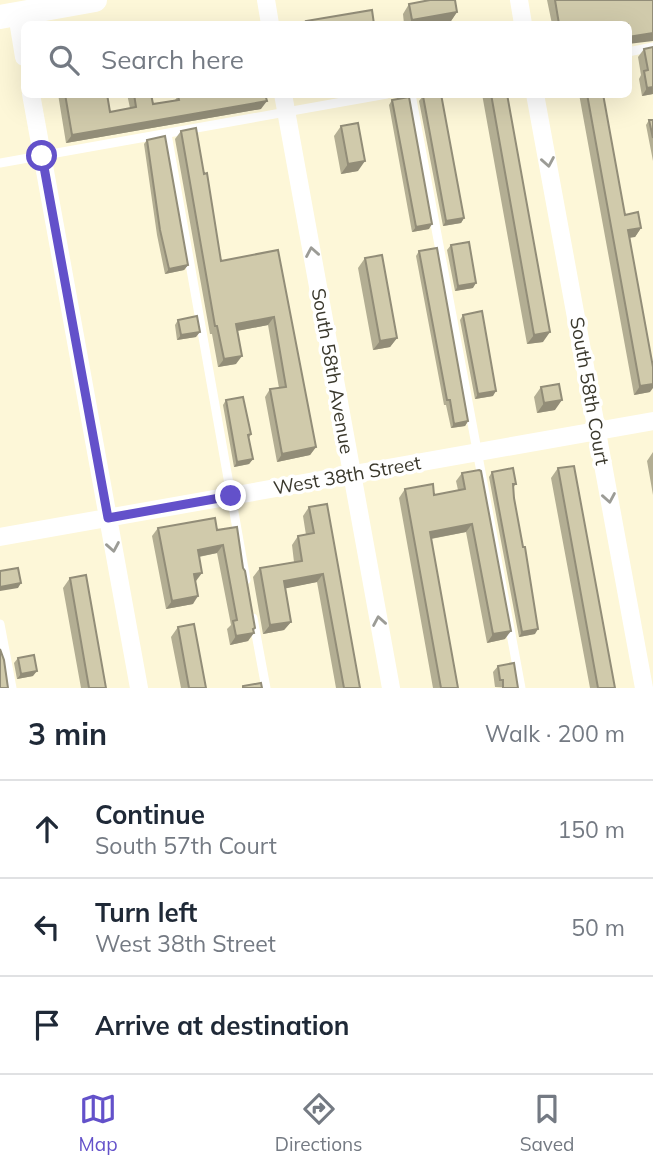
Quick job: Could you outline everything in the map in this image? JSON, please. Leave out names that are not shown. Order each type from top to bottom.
[{"type":"main road","points":[[8,15],[95,0]]},
{"type":"street","points":[[266,0],[270,21]]},
{"type":"street","points":[[519,0],[522,21]]},
{"type":"street","points":[[8,15],[21,49]]},
{"type":"street","points":[[32,98],[139,688]]},
{"type":"street","name":"South 58th Court","points":[[536,98],[643,688]]},
{"type":"street","name":"South 58th Avenue","points":[[284,104],[391,688]]},
{"type":"street","name":"West 38th Street","points":[[0,537],[653,421]]},
{"type":"lane","points":[[632,51],[653,47]]},
{"type":"lane","points":[[0,163],[167,134],[284,104],[346,98]]},
{"type":"lane","points":[[412,98],[521,688]]},
{"type":"lane","points":[[167,134],[249,596]]},
{"type":"lane","points":[[251,609],[266,688]]},
{"type":"lane","points":[[0,624],[12,688]]},
{"type":"building","points":[[430,0],[455,0],[457,12],[412,20],[409,4]]},
{"type":"building","points":[[555,0],[653,0],[653,33],[632,36],[632,21],[558,21]]},
{"type":"building","points":[[372,10],[374,21],[306,21]]},
{"type":"building","points":[[653,47],[653,87],[647,88],[644,71],[648,70],[644,49]]},
{"type":"building","points":[[66,98],[108,98],[110,112],[136,107],[135,98],[152,98],[153,104],[178,98],[266,98],[267,101],[72,135]]},
{"type":"building","points":[[409,98],[432,224],[416,227],[392,100]]},
{"type":"building","points":[[423,98],[442,98],[464,218],[446,221]]},
{"type":"building","points":[[492,98],[508,98],[550,332],[534,335]]},
{"type":"building","points":[[588,98],[604,98],[625,215],[638,212],[641,228],[628,230],[653,367],[653,384],[640,386]]},
{"type":"building","points":[[649,120],[653,120],[653,138]]},
{"type":"building","points":[[358,123],[365,161],[348,164],[341,126]]},
{"type":"building","points":[[196,128],[204,174],[207,173],[221,261],[278,250],[316,447],[282,454],[270,389],[286,387],[274,317],[236,324],[242,356],[224,359],[215,326],[181,131]]},
{"type":"building","points":[[165,136],[188,265],[169,269],[160,230],[147,140]]},
{"type":"building","points":[[469,242],[476,283],[458,286],[451,245]]},
{"type":"building","points":[[437,248],[468,421],[454,424],[450,400],[447,400],[419,251]]},
{"type":"building","points":[[382,255],[397,338],[380,341],[365,258]]},
{"type":"building","points":[[482,311],[496,391],[478,394],[463,315]]},
{"type":"building","points":[[197,316],[200,332],[181,335],[178,320]]},
{"type":"building","points":[[559,384],[562,400],[544,403],[541,387]]},
{"type":"building","points":[[243,397],[253,459],[237,462],[226,400]]},
{"type":"building","points":[[574,466],[615,688],[598,688],[558,468]]},
{"type":"building","points":[[513,468],[516,484],[513,484],[514,498],[538,629],[522,632],[492,472]]},
{"type":"building","points":[[479,470],[511,631],[493,634],[472,524],[430,532],[458,688],[441,688],[405,489],[433,484],[434,495],[465,489],[462,473]]},
{"type":"building","points":[[327,504],[360,688],[344,688],[323,574],[284,581],[291,622],[270,625],[260,568],[302,561],[298,536],[314,533],[309,507]]},
{"type":"building","points":[[215,518],[217,530],[237,527],[254,633],[236,636],[233,621],[237,620],[223,545],[198,550],[202,573],[194,574],[198,596],[172,601],[158,528]]},
{"type":"building","points":[[18,568],[21,583],[0,587],[0,571]]},
{"type":"building","points":[[86,575],[106,688],[89,688],[70,578]]},
{"type":"building","points":[[194,624],[206,688],[189,688],[178,627]]},
{"type":"building","points":[[0,649],[4,660],[8,688],[0,688]]},
{"type":"building","points":[[34,655],[37,671],[21,674],[18,658]]},
{"type":"building","points":[[514,663],[518,688],[503,688],[498,666]]},
{"type":"building","points":[[261,683],[262,688],[243,688],[243,686]]},
{"type":"route","points":[[42,156],[108,518],[231,496]]}]
